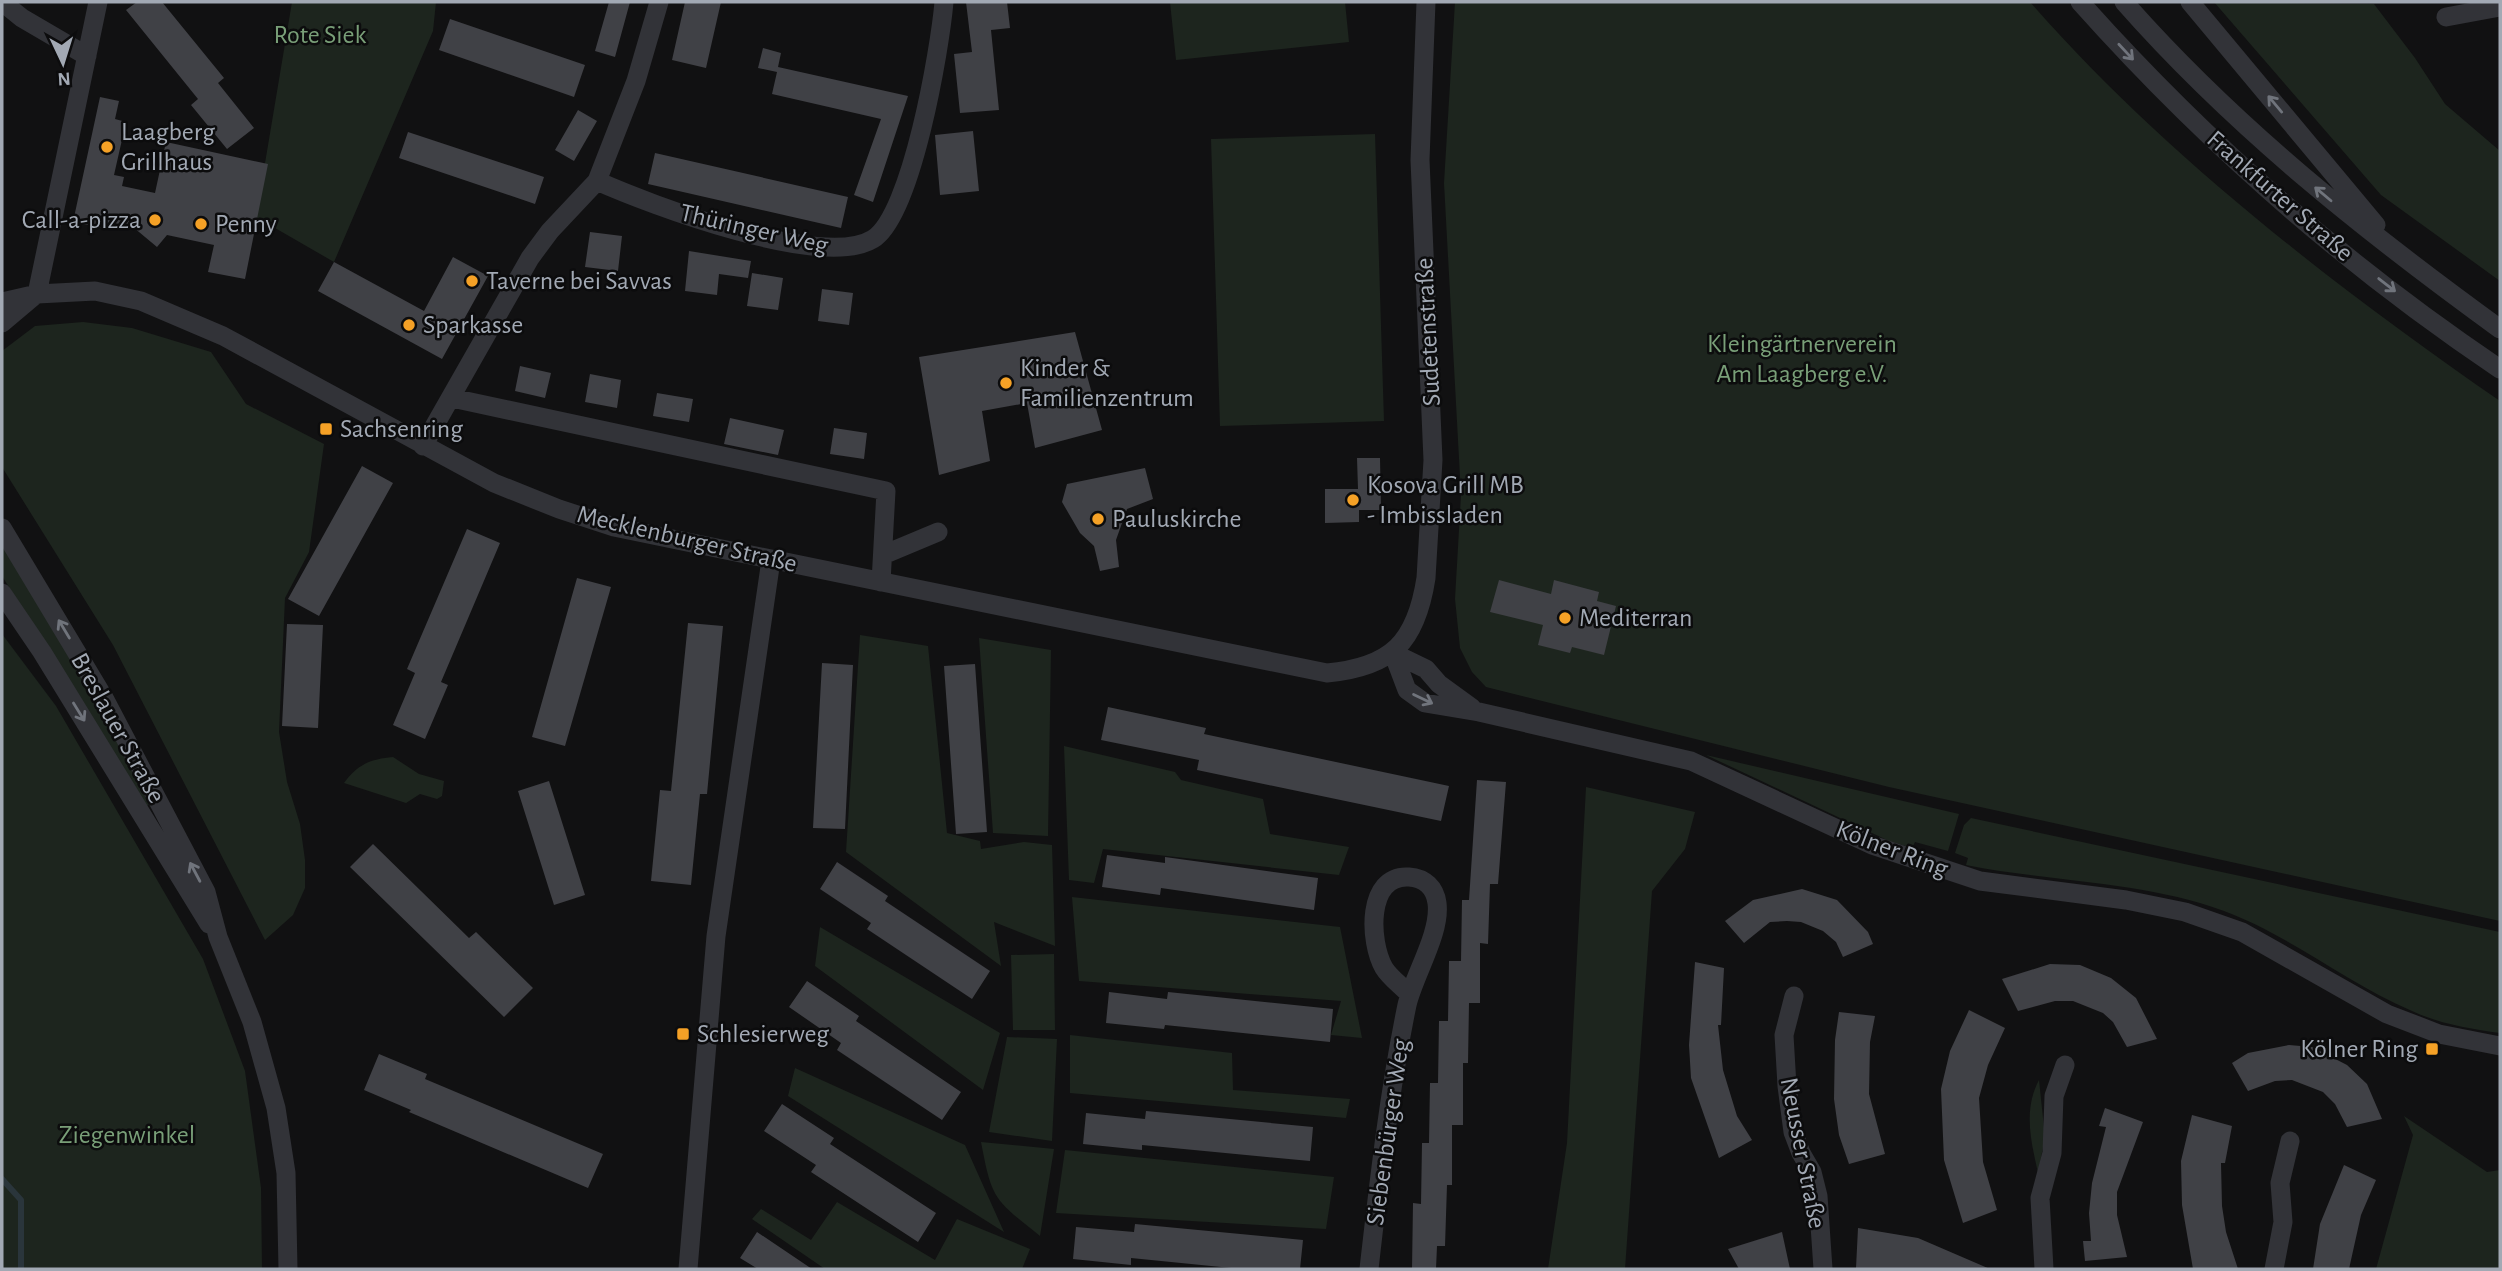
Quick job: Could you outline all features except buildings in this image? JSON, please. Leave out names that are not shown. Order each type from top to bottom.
[{"type":"street","points":[[2,2],[22,18],[87,56]]},
{"type":"street","points":[[2,323],[37,294],[98,2]]},
{"type":"street","points":[[423,446],[530,258],[550,231],[597,181],[636,81],[659,2]]},
{"type":"street","name":"Thüringer Weg","points":[[597,181],[644,202],[824,249],[845,249],[876,237],[890,220],[898,202],[919,135],[939,54],[944,2]]},
{"type":"street","name":"Sudetenstraße","points":[[1393,653],[1410,631],[1423,597],[1430,525],[1432,402],[1420,160],[1426,2]]},
{"type":"street","name":"Frankfurter Straße","points":[[2080,2],[2178,107],[2261,185],[2417,309],[2500,369]]},
{"type":"street","name":"Frankfurter Straße","points":[[2124,2],[2204,86],[2303,178],[2415,267],[2500,329]]},
{"type":"street","points":[[2190,2],[2359,208],[2415,267]]},
{"type":"street","points":[[2446,17],[2500,6]]},
{"type":"street","name":"Mecklenburger Straße","points":[[2,302],[37,294],[96,291],[141,301],[183,317],[234,342],[494,483],[614,527],[1326,673],[1362,670],[1393,653]]},
{"type":"street","points":[[452,398],[886,491],[881,582]]},
{"type":"street","name":"Breslauer Straße","points":[[2,528],[104,698],[206,892],[218,937],[252,1022],[276,1108],[286,1173],[288,1269]]},
{"type":"street","points":[[883,555],[938,532]]},
{"type":"street","points":[[688,1269],[716,936],[771,560]]},
{"type":"street","name":"Breslauer Straße","points":[[2,593],[42,652],[218,937]]},
{"type":"street","name":"Kölner Ring","points":[[1393,653],[1426,669],[1440,684],[1479,712]]},
{"type":"street","name":"Kölner Ring","points":[[1393,653],[1407,690],[1425,703],[1479,712],[1691,761],[1872,845],[1957,874],[2035,890],[2126,900],[2185,912],[2242,932],[2387,1014],[2439,1034],[2500,1046]]},
{"type":"street","name":"Siebenbürger Weg","points":[[1369,1269],[1391,1087],[1409,995],[1437,919],[1437,902],[1432,888],[1423,879],[1401,877],[1390,882],[1381,894],[1373,924],[1384,968],[1409,995]]},
{"type":"street","name":"Neusser Straße","points":[[1794,996],[1784,1035],[1787,1086],[1793,1132],[1812,1172],[1818,1196],[1823,1269]]},
{"type":"street","points":[[2044,1269],[2040,1198],[2052,1153],[2051,1114],[2054,1096],[2066,1065]]},
{"type":"street","points":[[2274,1269],[2283,1222],[2280,1183],[2290,1141]]},
{"type":"green space","name":"Rote Siek","points":[[292,2],[436,2],[433,31],[334,262],[256,217]]},
{"type":"green space","points":[[1170,2],[1345,2],[1349,42],[1176,60]]},
{"type":"green space","name":"Kleingärtnerverein Am Laagberg e.V.","points":[[1455,2],[2030,2],[2081,58],[2193,165],[2376,312],[2500,401],[2500,921],[1889,787],[1486,687],[1472,672],[1460,648],[1455,599],[1461,495],[1444,183]]},
{"type":"green space","points":[[2214,2],[2374,4],[2415,58],[2445,104],[2500,151],[2500,281],[2381,195]]},
{"type":"green space","points":[[1375,134],[1384,421],[1220,426],[1211,139]]},
{"type":"green space","points":[[83,322],[132,328],[211,352],[246,404],[324,444],[309,552],[285,598],[279,732],[287,782],[300,824],[305,860],[305,888],[293,915],[265,940],[113,645],[2,467],[2,351],[35,326]]},
{"type":"green space","points":[[2,544],[94,699],[149,804],[146,807],[2,576]]},
{"type":"green space","name":"Ziegenwinkel","points":[[2,634],[56,706],[203,959],[245,1071],[261,1188],[262,1269],[2,1269]]},
{"type":"green space","points":[[860,635],[928,646],[947,833],[980,841],[981,849],[1024,842],[1052,845],[1055,946],[994,922],[1001,966],[846,852]]},
{"type":"green space","points":[[979,638],[1051,650],[1048,836],[993,833]]},
{"type":"green space","points":[[1064,746],[1175,772],[1181,780],[1263,799],[1270,834],[1349,847],[1339,875],[1103,849],[1094,883],[1069,880]]},
{"type":"green space","points":[[1706,755],[1959,814],[1948,851],[1915,842],[1912,848],[1889,841]]},
{"type":"green space","points":[[393,757],[419,774],[444,781],[442,796],[437,799],[420,794],[406,803],[344,783],[365,764]]},
{"type":"green space","points":[[1586,787],[1695,812],[1685,849],[1652,891],[1625,1269],[1548,1269],[1567,1143]]},
{"type":"green space","points":[[1971,818],[2500,932],[2500,1033],[2467,1028],[2423,1016],[2388,1000],[2249,921],[2193,901],[2129,888],[1966,865],[1968,858],[1955,853],[1964,825]]},
{"type":"green space","points":[[1072,897],[1340,927],[1362,1038],[1331,1035],[1341,1001],[1079,981]]},
{"type":"green space","points":[[820,927],[1000,1033],[983,1090],[815,966]]},
{"type":"green space","points":[[1054,954],[1055,1030],[1013,1030],[1011,955]]},
{"type":"green space","points":[[1070,1035],[1232,1053],[1233,1090],[1350,1099],[1346,1118],[1070,1093]]},
{"type":"green space","points":[[1007,1037],[1057,1039],[1052,1141],[989,1132]]},
{"type":"green space","points":[[795,1068],[965,1145],[1004,1232],[788,1096]]},
{"type":"green space","points":[[2039,1080],[2045,1137],[2038,1173],[2030,1114]]},
{"type":"green space","points":[[2404,1116],[2487,1172],[2500,1170],[2500,1269],[2376,1269],[2413,1135]]},
{"type":"green space","points":[[981,1142],[1054,1149],[1040,1236],[997,1197],[988,1176]]},
{"type":"green space","points":[[1065,1150],[1334,1177],[1326,1229],[1056,1213]]},
{"type":"green space","points":[[837,1202],[935,1260],[957,1219],[1030,1249],[1022,1269],[825,1269],[752,1219],[761,1209],[811,1240]]},
{"type":"waterway","points":[[2,1179],[21,1200],[21,1269]]},
{"type":"place","name":"Laagberg Grillhaus","points":[[107,147]]},
{"type":"place","name":"Call-a-pizza","points":[[155,220]]},
{"type":"place","name":"Penny","points":[[201,224]]},
{"type":"place","name":"Taverne bei Savvas","points":[[472,281]]},
{"type":"place","name":"Sparkasse","points":[[409,325]]},
{"type":"place","name":"Kinder & Familienzentrum","points":[[1006,383]]},
{"type":"place","name":"Sachsenring","points":[[326,429]]},
{"type":"place","name":"Kosova Grill MB - Imbissladen","points":[[1353,500]]},
{"type":"place","name":"Pauluskirche","points":[[1098,519]]},
{"type":"place","name":"Mediterran","points":[[1565,618]]},
{"type":"place","name":"Schlesierweg","points":[[683,1034]]},
{"type":"place","name":"Kölner Ring","points":[[2432,1049]]}]
